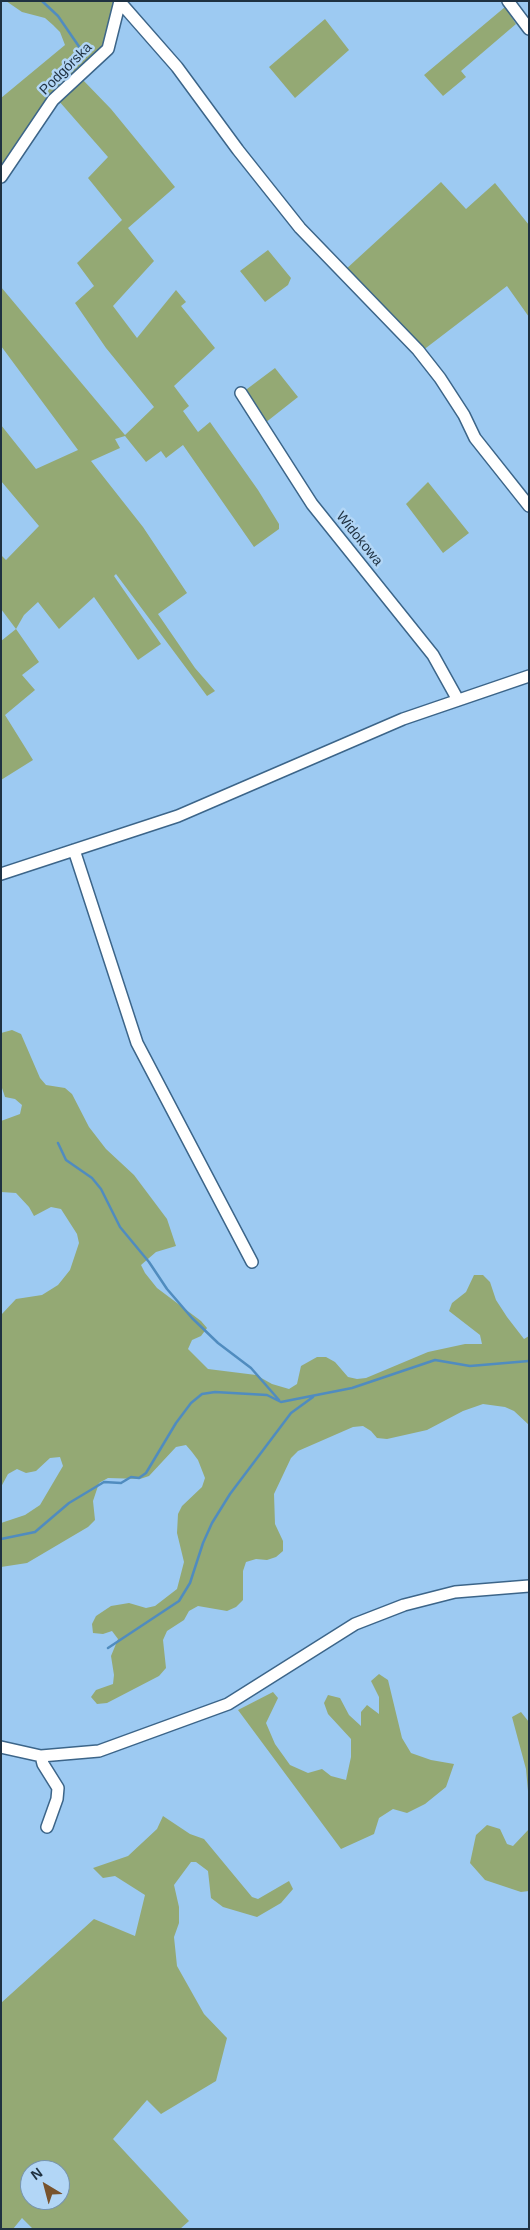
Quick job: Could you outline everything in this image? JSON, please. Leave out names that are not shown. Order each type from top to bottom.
[{"type":"street","points":[[120,1],[177,67],[238,150],[300,228],[418,350],[440,378],[464,415],[475,438],[529,506]]},
{"type":"street","name":"Podgórska","points":[[1,177],[53,100],[108,49],[120,1]]},
{"type":"street","points":[[508,1],[529,29]]},
{"type":"street","name":"Widokowa","points":[[241,393],[312,504],[433,655],[458,700]]},
{"type":"street","points":[[1,874],[178,816],[403,719],[529,676]]},
{"type":"street","points":[[74,850],[137,1043],[252,1262]]},
{"type":"street","points":[[1,1747],[41,1756],[99,1751],[228,1704],[355,1624],[404,1605],[455,1592],[529,1586]]},
{"type":"street","points":[[41,1756],[43,1764],[58,1788],[57,1799],[47,1827]]},
{"type":"green space","points":[[6,1],[115,1],[110,32],[100,52],[1,169],[1,98],[65,45],[60,32],[45,18],[22,12]]},
{"type":"green space","points":[[505,7],[516,24],[461,71],[466,77],[443,96],[424,75]]},
{"type":"green space","points":[[325,19],[349,50],[295,98],[269,67]]},
{"type":"green space","points":[[82,79],[111,109],[175,187],[128,228],[154,261],[113,306],[137,338],[176,290],[186,302],[181,306],[215,348],[174,386],[189,406],[183,411],[198,432],[210,422],[258,490],[279,524],[279,529],[254,547],[183,445],[166,458],[161,451],[146,462],[125,436],[115,439],[120,448],[91,461],[143,527],[187,593],[158,614],[195,668],[215,691],[207,696],[116,574],[114,576],[161,644],[138,660],[94,597],[59,629],[38,602],[24,615],[16,629],[1,609],[1,555],[6,560],[39,526],[1,481],[1,425],[36,469],[78,450],[1,346],[1,287],[125,435],[154,407],[106,348],[75,303],[94,286],[77,263],[122,220],[88,178],[108,157],[58,100]]},
{"type":"green space","points":[[441,182],[466,209],[495,183],[529,225],[529,317],[507,286],[422,351],[345,270]]},
{"type":"green space","points":[[268,250],[291,278],[288,285],[265,302],[240,271]]},
{"type":"green space","points":[[275,368],[298,397],[265,423],[245,394],[247,389]]},
{"type":"green space","points":[[428,482],[469,533],[443,553],[406,504]]},
{"type":"green space","points":[[16,629],[39,662],[22,675],[35,690],[5,715],[33,760],[1,780],[1,641]]},
{"type":"green space","points":[[12,1030],[21,1034],[40,1078],[46,1085],[65,1088],[72,1094],[89,1127],[106,1149],[134,1175],[167,1219],[176,1246],[156,1252],[141,1265],[157,1288],[201,1321],[207,1328],[201,1336],[192,1340],[188,1349],[208,1369],[256,1375],[272,1384],[289,1389],[297,1384],[301,1366],[317,1357],[326,1357],[335,1362],[348,1377],[357,1379],[366,1378],[428,1352],[465,1344],[482,1344],[480,1335],[449,1311],[452,1303],[466,1292],[474,1275],[483,1275],[490,1282],[496,1300],[507,1317],[524,1339],[529,1336],[529,1425],[514,1411],[505,1407],[483,1404],[463,1411],[427,1430],[387,1439],[377,1438],[363,1426],[353,1427],[298,1451],[291,1458],[274,1494],[275,1524],[283,1541],[283,1551],[276,1557],[267,1560],[256,1559],[246,1562],[243,1571],[243,1600],[236,1607],[227,1611],[198,1606],[189,1611],[184,1620],[167,1631],[163,1640],[166,1668],[159,1676],[107,1703],[97,1704],[91,1697],[96,1690],[113,1684],[114,1675],[111,1656],[118,1639],[112,1631],[103,1634],[93,1633],[92,1624],[96,1616],[111,1606],[129,1603],[146,1608],[155,1606],[177,1589],[184,1562],[177,1533],[178,1514],[182,1506],[202,1487],[205,1478],[198,1460],[186,1445],[176,1447],[149,1476],[140,1479],[108,1478],[99,1483],[93,1501],[95,1520],[88,1527],[27,1563],[1,1567],[1,1523],[25,1515],[40,1505],[63,1466],[60,1457],[50,1458],[36,1471],[26,1473],[17,1469],[8,1474],[1,1487],[1,1315],[16,1299],[42,1295],[58,1285],[70,1270],[79,1243],[77,1234],[61,1209],[51,1207],[34,1216],[29,1207],[16,1193],[1,1192],[1,1121],[20,1114],[22,1105],[15,1099],[5,1097],[2,1088],[1,1033]]},
{"type":"green space","points":[[379,1674],[388,1680],[402,1738],[411,1753],[431,1760],[454,1764],[446,1787],[425,1804],[407,1813],[393,1809],[379,1818],[374,1834],[341,1849],[238,1710],[273,1692],[278,1698],[266,1723],[275,1744],[290,1765],[308,1773],[322,1769],[331,1776],[346,1780],[351,1757],[351,1739],[328,1714],[324,1703],[328,1695],[340,1698],[349,1715],[361,1726],[361,1712],[367,1705],[379,1714],[379,1697],[371,1681]]},
{"type":"green space","points":[[521,1712],[529,1722],[529,1802],[526,1769],[512,1717]]},
{"type":"green space","points":[[163,1816],[190,1834],[204,1839],[252,1897],[258,1899],[289,1881],[293,1889],[281,1903],[257,1917],[223,1907],[211,1898],[208,1871],[196,1862],[191,1862],[174,1885],[179,1907],[179,1923],[174,1937],[177,1966],[204,2014],[227,2038],[216,2081],[161,2114],[147,2100],[113,2139],[189,2221],[180,2229],[33,2229],[22,2218],[13,2229],[1,2229],[1,2003],[94,1919],[135,1936],[145,1895],[115,1876],[103,1878],[93,1868],[128,1856],[157,1829]]},
{"type":"green space","points":[[487,1825],[500,1829],[507,1844],[513,1846],[529,1829],[529,1891],[521,1892],[485,1880],[470,1863],[476,1835]]},
{"type":"waterway","points":[[42,1],[58,16],[80,48]]},
{"type":"waterway","points":[[58,1143],[66,1160],[92,1178],[101,1189],[120,1227],[149,1262],[167,1289],[192,1318],[218,1343],[251,1368],[279,1400]]},
{"type":"waterway","points":[[1,1539],[35,1532],[69,1503],[104,1482],[121,1483],[131,1477],[139,1478],[146,1473],[176,1423],[191,1403],[202,1394],[215,1392],[267,1395],[281,1402],[352,1388],[435,1360],[470,1366],[529,1361]]},
{"type":"waterway","points":[[108,1648],[179,1601],[190,1583],[203,1543],[212,1523],[230,1494],[291,1413],[313,1397]]}]
